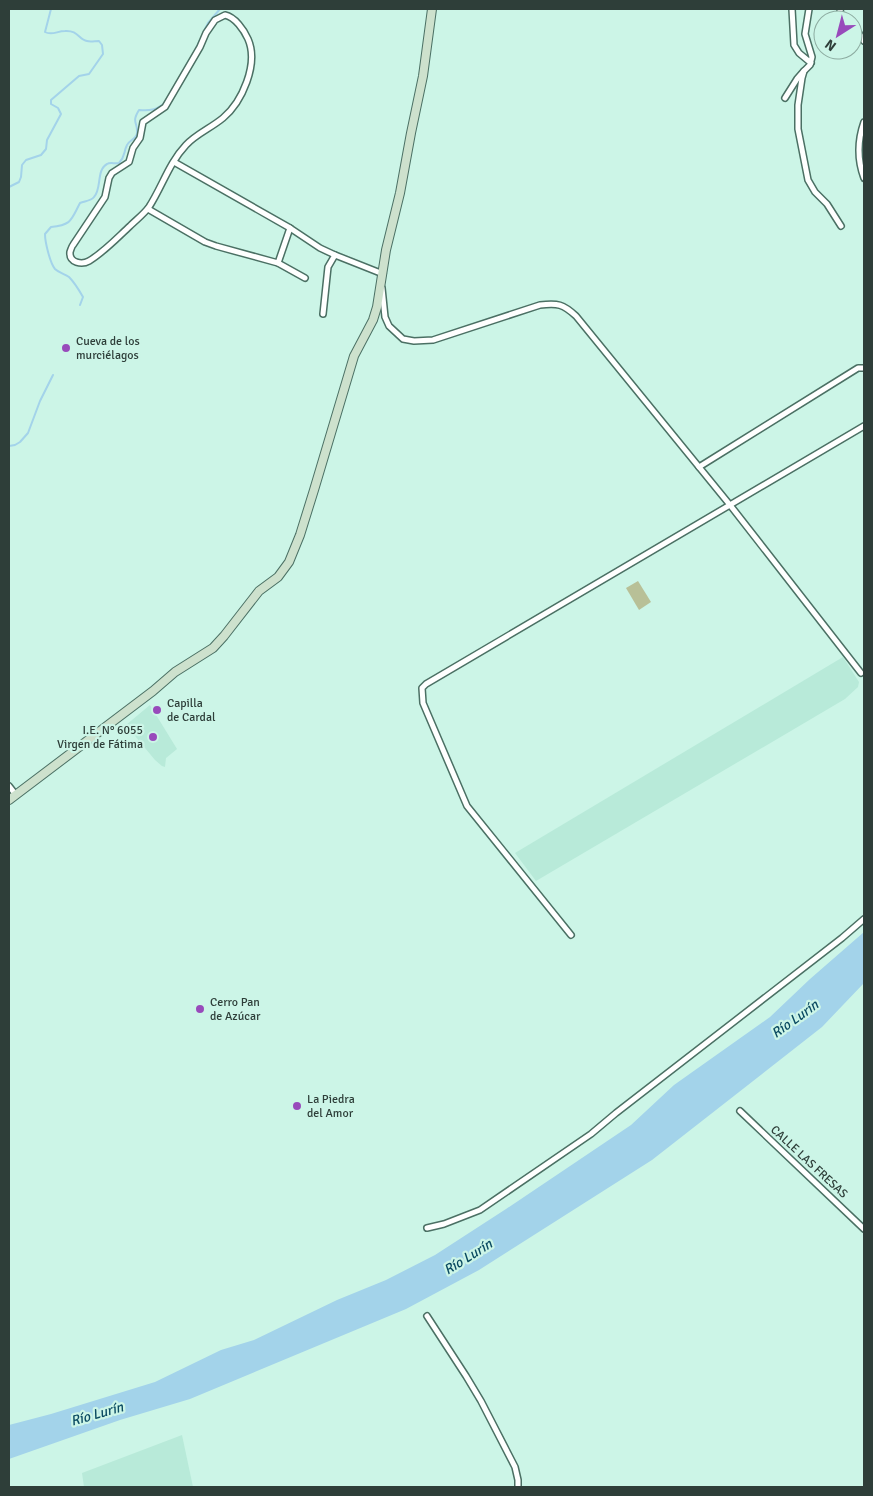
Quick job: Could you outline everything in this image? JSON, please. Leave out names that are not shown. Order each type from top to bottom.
[{"type":"street","points":[[9,786],[12,797],[153,692],[175,672],[213,648],[259,591],[282,572],[289,562],[300,534],[354,356],[373,320],[423,76],[432,9]]},
{"type":"street","points":[[792,9],[794,45],[811,62]]},
{"type":"street","points":[[785,98],[811,62],[812,54],[805,34],[809,9]]},
{"type":"street","points":[[228,15],[233,18],[246,34],[251,46],[251,64],[246,83],[233,108],[222,119],[186,145],[174,162],[148,209],[104,250],[88,262],[80,264],[71,258],[70,252],[73,245],[105,197],[109,178],[129,162],[133,148],[140,138],[143,122],[165,107],[190,65],[206,33],[215,20],[228,15]]},
{"type":"street","points":[[804,71],[797,122],[808,180],[841,226]]},
{"type":"street","points":[[864,122],[859,138],[859,162],[864,178]]},
{"type":"street","points":[[174,162],[290,228],[320,248],[383,274]]},
{"type":"street","points":[[148,209],[216,246],[278,263],[304,278]]},
{"type":"street","points":[[278,263],[290,228]]},
{"type":"street","points":[[323,314],[328,267],[335,255]]},
{"type":"street","points":[[382,283],[385,317],[389,326],[403,339],[414,341],[433,340],[540,305],[555,304],[567,308],[576,316],[730,505],[861,673]]},
{"type":"street","points":[[699,467],[858,368],[864,368]]},
{"type":"street","points":[[571,935],[467,806],[423,703],[422,688],[864,426]]},
{"type":"street","points":[[427,1228],[444,1224],[480,1210],[559,1158],[864,919]]},
{"type":"street","name":"CALLE LAS FRESAS","points":[[740,1111],[864,1229]]},
{"type":"street","points":[[427,1316],[481,1401],[515,1467],[518,1487]]},
{"type":"shaded area","points":[[638,581],[651,602],[639,610],[626,588]]},
{"type":"shaded area","points":[[843,657],[859,682],[858,687],[845,699],[536,881],[515,853]]},
{"type":"shaded area","name":"I.E. N° 6055 Virgen de Fátima","points":[[150,705],[177,749],[166,758],[165,767],[155,760],[126,725]]},
{"type":"shaded area","points":[[182,1435],[193,1487],[84,1487],[82,1473]]},
{"type":"water","name":"Río Lurín","points":[[864,932],[864,983],[822,1027],[652,1160],[479,1270],[406,1309],[190,1399],[120,1420],[9,1459],[9,1425],[155,1382],[221,1350],[254,1340],[337,1300],[386,1280],[435,1255],[631,1125],[674,1085],[770,1017]]},
{"type":"waterway","points":[[9,187],[19,182],[22,165],[26,160],[41,155],[46,149],[47,140],[61,114],[58,108],[51,104],[51,100],[79,76],[89,74],[103,54],[102,45],[99,41],[84,40],[76,33],[69,31],[50,34],[45,32],[51,9]]},
{"type":"waterway","points":[[204,31],[220,9]]},
{"type":"waterway","points":[[196,49],[200,40]]},
{"type":"waterway","points":[[80,305],[83,297],[76,286],[69,277],[53,266],[45,234],[51,227],[63,225],[70,221],[80,203],[94,197],[98,189],[101,171],[108,163],[119,163],[123,158],[128,143],[137,135],[135,120],[139,110],[153,110],[165,103]]},
{"type":"waterway","points":[[9,446],[20,442],[28,433],[40,401],[53,375]]},
{"type":"place","name":"Cueva de los murciélagos","points":[[66,348]]},
{"type":"place","name":"Capilla de Cardal","points":[[157,710]]},
{"type":"place","name":"I.E. N° 6055 Virgen de Fátima","points":[[153,737]]},
{"type":"place","name":"Cerro Pan de Azúcar","points":[[200,1009]]},
{"type":"place","name":"La Piedra del Amor","points":[[297,1106]]}]
